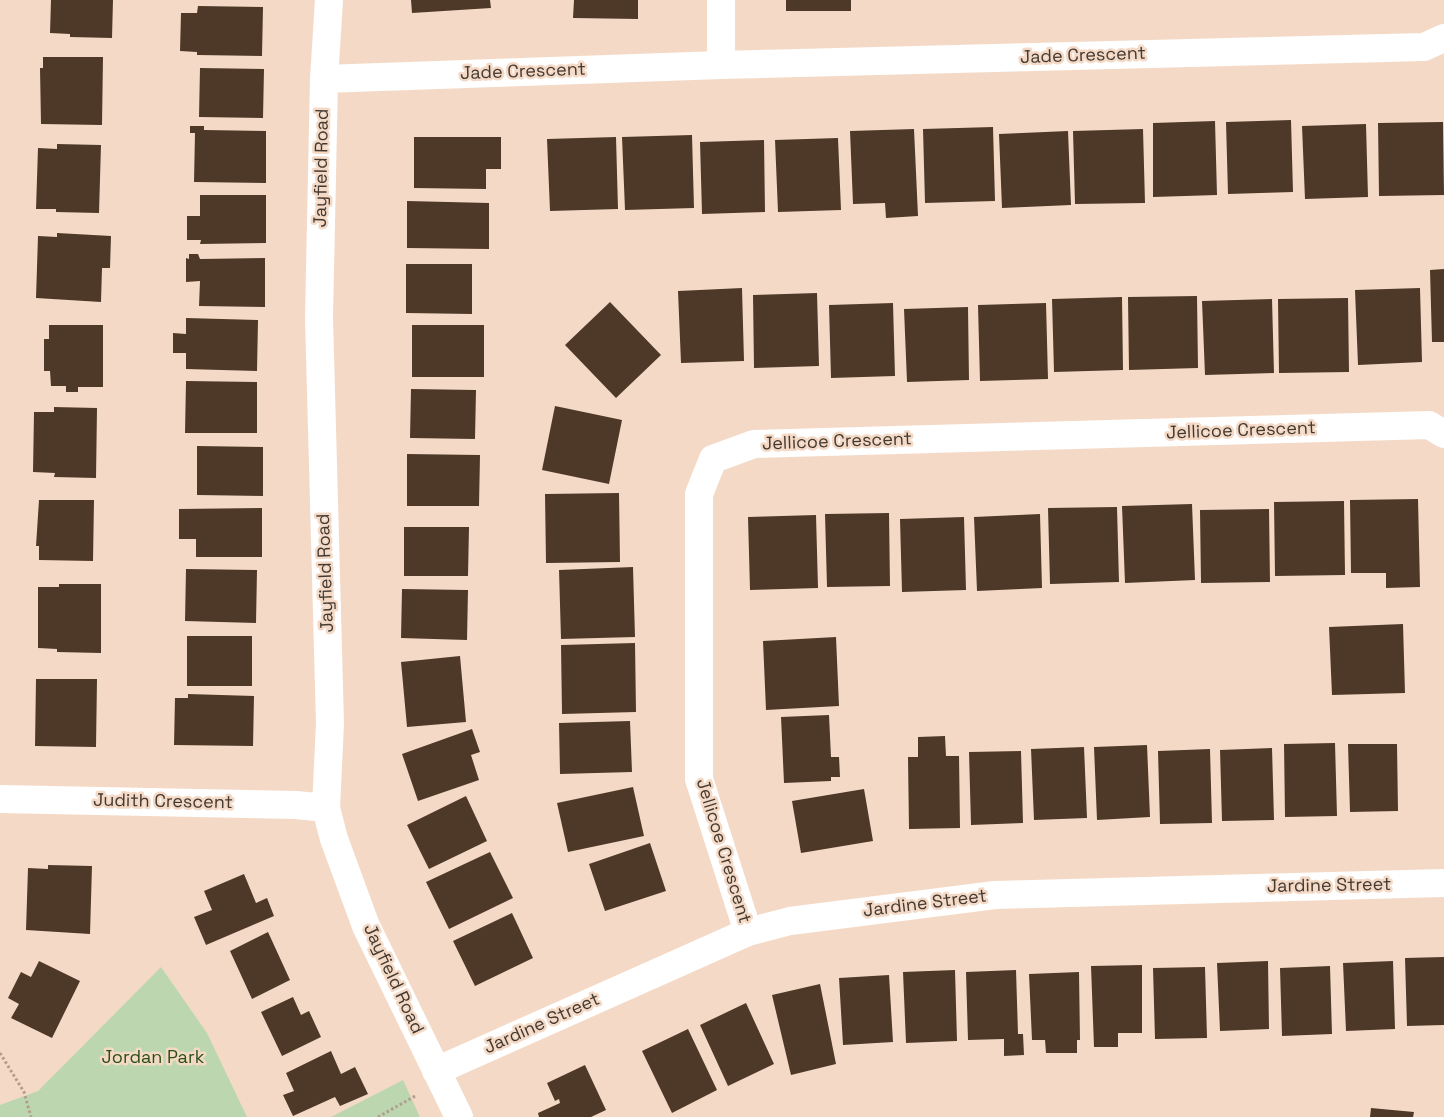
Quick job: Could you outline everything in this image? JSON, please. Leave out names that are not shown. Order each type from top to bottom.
[{"type":"street","name":"Jayfield Road","points":[[329,0],[324,79],[319,318],[330,723],[326,808],[334,840],[366,926],[459,1117]]},
{"type":"street","points":[[721,0],[721,65]]},
{"type":"street","name":"Jade Crescent","points":[[324,79],[721,65],[1424,47],[1444,38]]},
{"type":"street","name":"Jellicoe Crescent","points":[[748,932],[699,779],[699,494],[713,459],[754,444],[1429,425],[1444,434]]},
{"type":"street","name":"Judith Crescent","points":[[0,799],[296,805],[326,808]]},
{"type":"street","name":"Jardine Street","points":[[436,1071],[748,932],[790,921],[995,895],[1444,883]]},
{"type":"path","points":[[0,1053],[24,1092],[31,1117]]},
{"type":"path","points":[[378,1117],[423,1091],[436,1071]]},
{"type":"green space","name":"Jordan Park","points":[[161,967],[207,1033],[247,1117],[0,1117],[0,1105],[38,1091]]},
{"type":"green space","points":[[403,1080],[420,1117],[331,1117]]},
{"type":"building","points":[[51,0],[113,0],[112,38],[70,37],[70,34],[50,33]]},
{"type":"building","points":[[411,0],[490,0],[491,8],[412,13]]},
{"type":"building","points":[[574,0],[638,0],[638,19],[573,18]]},
{"type":"building","points":[[786,0],[851,0],[851,11],[786,11]]},
{"type":"building","points":[[198,6],[263,7],[262,56],[197,55],[197,52],[180,51],[181,13],[197,13]]},
{"type":"building","points":[[43,57],[103,57],[102,125],[41,124],[40,68],[43,68]]},
{"type":"building","points":[[200,68],[264,69],[263,118],[199,117]]},
{"type":"building","points":[[1291,120],[1293,192],[1228,194],[1226,122]]},
{"type":"building","points":[[1215,121],[1217,195],[1153,197],[1153,123]]},
{"type":"building","points":[[1443,122],[1444,195],[1379,196],[1378,123]]},
{"type":"building","points":[[1366,124],[1368,197],[1305,199],[1302,126]]},
{"type":"building","points":[[190,126],[204,126],[204,130],[266,131],[266,183],[194,182],[195,133],[190,133]]},
{"type":"building","points":[[993,127],[995,201],[925,203],[923,129]]},
{"type":"building","points":[[914,129],[918,216],[886,218],[885,203],[853,204],[850,131]]},
{"type":"building","points":[[1143,129],[1145,203],[1075,204],[1073,131]]},
{"type":"building","points":[[1068,131],[1071,205],[1002,208],[999,134]]},
{"type":"building","points":[[692,135],[694,208],[625,210],[622,137]]},
{"type":"building","points":[[414,137],[501,137],[501,169],[486,169],[486,189],[414,188]]},
{"type":"building","points":[[616,137],[618,209],[550,211],[547,139]]},
{"type":"building","points":[[838,138],[841,210],[778,212],[775,140]]},
{"type":"building","points":[[764,140],[765,212],[702,214],[700,142]]},
{"type":"building","points":[[57,144],[101,145],[99,213],[56,212],[56,209],[36,209],[38,148],[57,149]]},
{"type":"building","points":[[200,195],[266,195],[266,243],[200,244],[201,240],[187,240],[187,216],[200,216]]},
{"type":"building","points":[[407,201],[489,203],[489,249],[407,248]]},
{"type":"building","points":[[57,233],[111,236],[110,268],[102,268],[101,302],[36,298],[38,236],[57,237]]},
{"type":"building","points":[[189,254],[198,254],[200,259],[265,258],[265,307],[199,306],[200,281],[186,282],[186,258],[189,259]]},
{"type":"building","points":[[406,264],[472,264],[472,314],[406,313]]},
{"type":"building","points":[[1444,269],[1444,342],[1432,342],[1430,270]]},
{"type":"building","points":[[742,288],[744,361],[681,363],[678,291]]},
{"type":"building","points":[[1420,288],[1422,362],[1358,365],[1355,290]]},
{"type":"building","points":[[817,293],[819,366],[754,368],[753,295]]},
{"type":"building","points":[[1197,296],[1198,368],[1129,370],[1128,297]]},
{"type":"building","points":[[1122,297],[1123,370],[1054,372],[1052,299]]},
{"type":"building","points":[[1348,298],[1349,372],[1279,373],[1278,299]]},
{"type":"building","points":[[1272,299],[1274,373],[1205,375],[1202,301]]},
{"type":"building","points":[[610,302],[661,355],[616,398],[565,345]]},
{"type":"building","points":[[893,303],[895,376],[831,378],[829,305]]},
{"type":"building","points":[[1046,303],[1048,379],[980,381],[978,305]]},
{"type":"building","points":[[968,307],[969,380],[907,382],[904,309]]},
{"type":"building","points":[[186,318],[258,320],[257,371],[186,369],[186,353],[173,353],[173,333],[186,334]]},
{"type":"building","points":[[49,325],[103,325],[103,387],[78,387],[78,392],[66,392],[66,386],[51,386],[50,371],[44,371],[44,339],[49,339]]},
{"type":"building","points":[[412,325],[484,325],[484,377],[412,377]]},
{"type":"building","points":[[186,381],[257,382],[257,433],[185,433]]},
{"type":"building","points":[[411,389],[476,390],[475,439],[410,438]]},
{"type":"building","points":[[555,406],[622,420],[609,484],[542,470]]},
{"type":"building","points":[[54,407],[97,408],[96,478],[54,477],[55,473],[33,472],[34,412],[54,412]]},
{"type":"building","points":[[197,446],[263,447],[263,496],[197,495]]},
{"type":"building","points":[[407,454],[480,455],[479,506],[407,506]]},
{"type":"building","points":[[619,493],[620,562],[546,563],[545,494]]},
{"type":"building","points":[[1418,499],[1420,587],[1386,588],[1386,573],[1351,573],[1350,500]]},
{"type":"building","points":[[39,500],[94,500],[93,561],[39,560],[39,546],[36,546]]},
{"type":"building","points":[[1344,501],[1345,575],[1275,576],[1274,502]]},
{"type":"building","points":[[1192,504],[1195,580],[1125,583],[1122,506]]},
{"type":"building","points":[[1117,507],[1119,582],[1050,584],[1048,508]]},
{"type":"building","points":[[262,508],[262,557],[196,557],[196,539],[179,539],[179,509]]},
{"type":"building","points":[[1269,509],[1270,582],[1201,583],[1200,510]]},
{"type":"building","points":[[889,513],[890,586],[827,587],[825,514]]},
{"type":"building","points":[[1040,514],[1042,588],[977,591],[974,517]]},
{"type":"building","points":[[816,515],[818,588],[750,590],[748,517]]},
{"type":"building","points":[[964,517],[966,590],[902,592],[900,519]]},
{"type":"building","points":[[404,527],[469,527],[468,576],[404,576]]},
{"type":"building","points":[[633,567],[635,637],[561,639],[559,570]]},
{"type":"building","points":[[186,569],[257,570],[256,623],[185,621]]},
{"type":"building","points":[[59,584],[101,584],[101,653],[57,652],[57,649],[38,648],[38,587],[59,587]]},
{"type":"building","points":[[402,589],[468,590],[467,640],[401,638]]},
{"type":"building","points":[[1403,624],[1405,693],[1332,695],[1329,627]]},
{"type":"building","points":[[187,636],[252,636],[252,686],[187,686]]},
{"type":"building","points":[[836,637],[839,706],[766,710],[763,641]]},
{"type":"building","points":[[635,643],[636,712],[562,714],[561,645]]},
{"type":"building","points":[[460,656],[466,722],[407,727],[401,662]]},
{"type":"building","points":[[36,679],[97,679],[96,747],[35,746]]},
{"type":"building","points":[[188,694],[254,696],[253,746],[174,745],[175,698],[188,698]]},
{"type":"building","points":[[829,715],[831,757],[839,757],[840,777],[831,777],[831,781],[784,783],[781,717]]},
{"type":"building","points":[[630,721],[632,772],[560,774],[559,723]]},
{"type":"building","points":[[472,729],[480,752],[471,755],[479,780],[418,801],[402,754]]},
{"type":"building","points":[[945,736],[946,756],[959,756],[960,828],[909,829],[908,757],[918,757],[918,737]]},
{"type":"building","points":[[1335,743],[1337,816],[1285,817],[1284,744]]},
{"type":"building","points":[[1348,744],[1397,744],[1398,811],[1350,812]]},
{"type":"building","points":[[1147,745],[1150,817],[1097,820],[1094,747]]},
{"type":"building","points":[[1084,747],[1087,818],[1034,820],[1031,749]]},
{"type":"building","points":[[1272,748],[1274,820],[1222,821],[1220,750]]},
{"type":"building","points":[[1210,749],[1212,823],[1160,824],[1158,751]]},
{"type":"building","points":[[1021,751],[1023,823],[971,825],[969,752]]},
{"type":"building","points":[[633,787],[644,836],[568,852],[557,803]]},
{"type":"building","points":[[864,789],[873,841],[801,853],[792,801]]},
{"type":"building","points":[[466,796],[487,841],[429,869],[407,825]]},
{"type":"building","points":[[650,843],[666,891],[605,911],[589,864]]},
{"type":"building","points":[[490,852],[513,898],[449,929],[426,882]]},
{"type":"building","points":[[48,865],[92,866],[90,934],[26,930],[28,868],[48,869]]},
{"type":"building","points":[[244,874],[256,903],[267,898],[274,916],[206,945],[194,917],[212,910],[204,891]]},
{"type":"building","points":[[512,913],[533,958],[475,986],[453,941]]},
{"type":"building","points":[[268,932],[290,980],[252,999],[230,951]]},
{"type":"building","points":[[1444,957],[1444,1025],[1407,1026],[1405,958]]},
{"type":"building","points":[[39,961],[80,981],[52,1038],[11,1018],[19,1004],[8,998],[21,972],[31,977]]},
{"type":"building","points":[[1268,961],[1269,1029],[1220,1031],[1217,963]]},
{"type":"building","points":[[1393,961],[1395,1029],[1346,1031],[1343,963]]},
{"type":"building","points":[[1142,965],[1142,1033],[1118,1033],[1118,1047],[1094,1047],[1091,966]]},
{"type":"building","points":[[1330,966],[1332,1034],[1282,1036],[1280,968]]},
{"type":"building","points":[[1205,967],[1207,1038],[1155,1039],[1153,968]]},
{"type":"building","points":[[955,970],[957,1041],[906,1043],[903,972]]},
{"type":"building","points":[[1016,970],[1018,1034],[1023,1034],[1024,1055],[1004,1056],[1004,1039],[968,1040],[966,972]]},
{"type":"building","points":[[1079,972],[1080,1040],[1077,1040],[1077,1053],[1046,1053],[1045,1040],[1032,1040],[1029,974]]},
{"type":"building","points":[[889,975],[893,1042],[843,1045],[839,978]]},
{"type":"building","points":[[820,984],[836,1064],[791,1075],[772,995]]},
{"type":"building","points":[[293,997],[301,1015],[309,1011],[321,1037],[282,1056],[261,1012]]},
{"type":"building","points":[[746,1003],[774,1064],[728,1086],[700,1025]]},
{"type":"building","points":[[688,1029],[717,1090],[672,1113],[642,1051]]},
{"type":"building","points":[[331,1051],[341,1074],[355,1067],[368,1094],[340,1106],[335,1097],[293,1116],[283,1095],[294,1091],[286,1073]]},
{"type":"building","points":[[585,1065],[606,1110],[591,1117],[539,1117],[538,1113],[560,1103],[559,1099],[555,1101],[547,1083]]},
{"type":"building","points":[[1371,1108],[1414,1112],[1413,1117],[1370,1117]]}]
